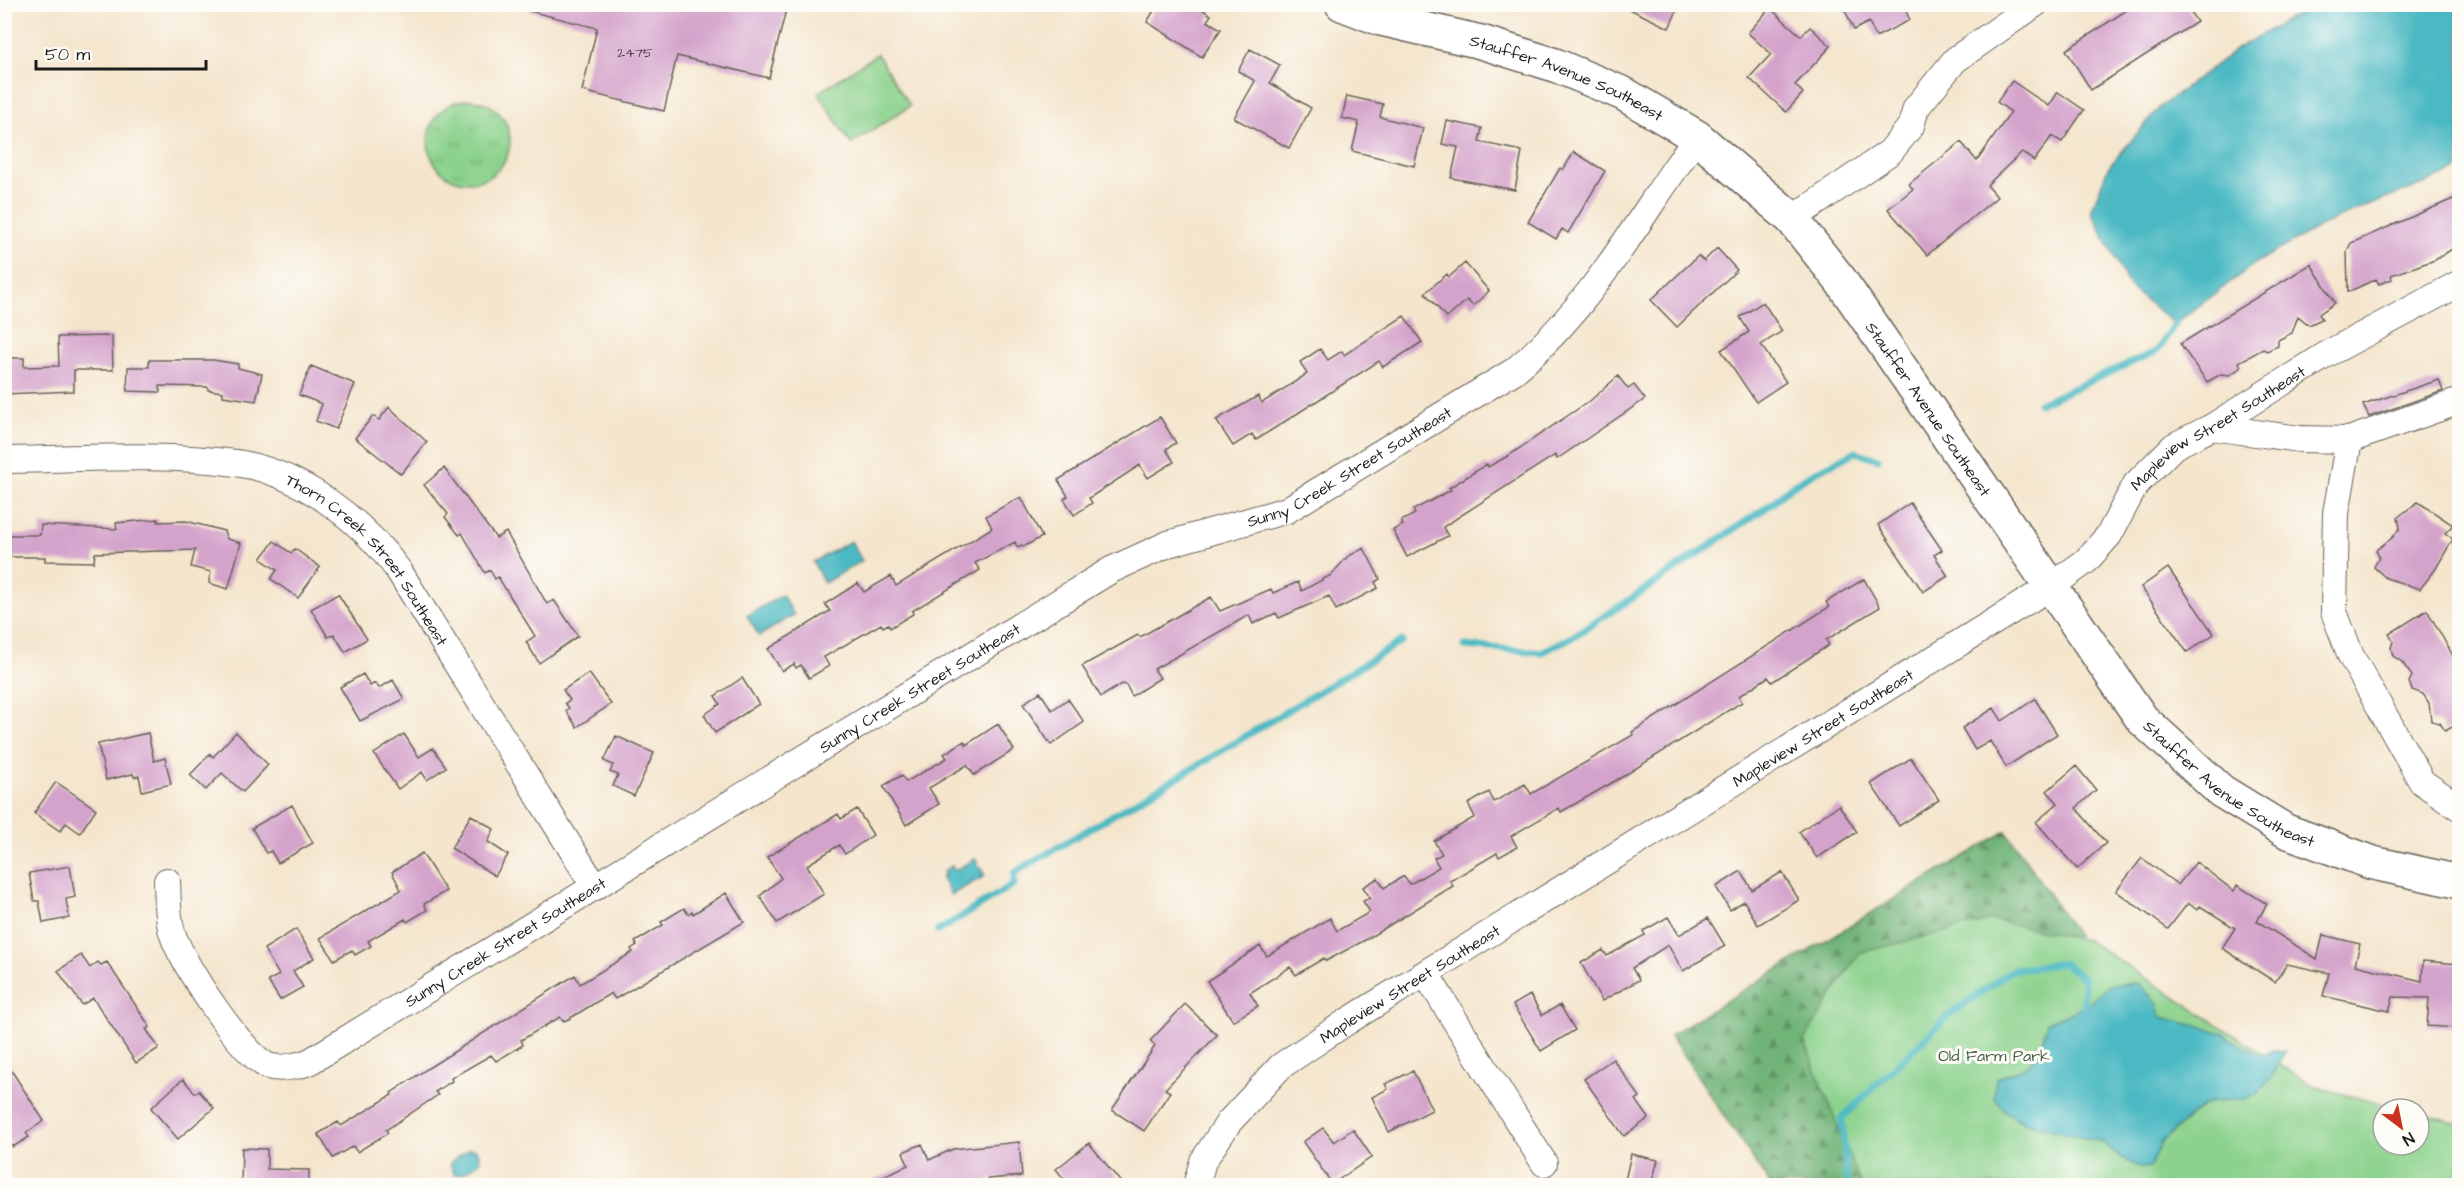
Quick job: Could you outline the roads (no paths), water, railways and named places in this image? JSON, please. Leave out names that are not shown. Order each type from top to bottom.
[{"type":"street","name":"Stauffer Avenue Southeast","points":[[1342,4],[1381,19],[1481,42],[1555,65],[1624,94],[1697,137],[1791,219],[1841,281],[2142,718],[2221,791],[2286,831],[2373,863],[2460,882]]},
{"type":"street","points":[[1791,219],[1890,152],[1911,126],[1916,108],[1922,99],[1954,60],[2035,4]]},
{"type":"street","name":"Sunny Creek Street Southeast","points":[[167,881],[172,933],[201,985],[252,1056],[271,1067],[288,1067],[309,1062],[1111,570],[1168,544],[1287,510],[1514,371],[1541,349],[1577,311],[1697,137]]},
{"type":"street","name":"Mapleview Street Southeast","points":[[1196,1185],[1203,1161],[1229,1122],[1281,1066],[2050,587],[2086,561],[2109,535],[2136,484],[2174,446],[2212,427],[2329,353],[2460,283]]},
{"type":"street","points":[[2212,427],[2300,439],[2349,440],[2460,400]]},
{"type":"street","points":[[2349,440],[2336,513],[2334,612],[2351,656],[2422,782],[2460,808]]},
{"type":"street","name":"Thorn Creek Street Southeast","points":[[4,460],[139,459],[235,463],[301,485],[333,504],[363,528],[399,571],[595,887]]},
{"type":"street","points":[[1426,974],[1544,1163]]},
{"type":"water","points":[[2315,4],[2459,5],[2459,170],[2332,220],[2257,262],[2175,324],[2130,288],[2091,211],[2108,168],[2160,107],[2238,48]]},
{"type":"water","points":[[851,541],[862,561],[824,583],[813,562]]},
{"type":"water","points":[[782,595],[794,615],[759,636],[747,616]]},
{"type":"water","points":[[975,859],[985,876],[951,895],[941,877],[945,875],[943,872],[952,866],[954,871]]},
{"type":"water","points":[[2138,983],[2158,1004],[2161,1017],[2224,1033],[2230,1040],[2262,1056],[2273,1050],[2285,1051],[2272,1077],[2257,1094],[2241,1100],[2213,1101],[2202,1106],[2161,1142],[2150,1167],[2141,1168],[2121,1158],[2102,1142],[2024,1123],[2005,1111],[1994,1097],[1996,1078],[2019,1070],[2033,1060],[2038,1053],[2047,1022],[2084,1007],[2110,985]]},
{"type":"water","points":[[469,1149],[475,1149],[479,1153],[480,1162],[462,1174],[454,1174],[450,1163]]},
{"type":"waterway","points":[[2039,404],[2157,351],[2175,324]]},
{"type":"waterway","points":[[1464,646],[1541,652],[1572,637],[1631,599],[1773,503],[1811,474],[1855,452],[1878,459]]},
{"type":"waterway","points":[[938,931],[1014,884],[1014,873],[1195,767],[1402,641]]},
{"type":"waterway","points":[[1847,1186],[1842,1118],[1948,1016],[2012,970],[2064,963],[2084,979],[2084,1007]]},
{"type":"park label","name":"Old Farm Park","points":[[1994,1055]]}]
